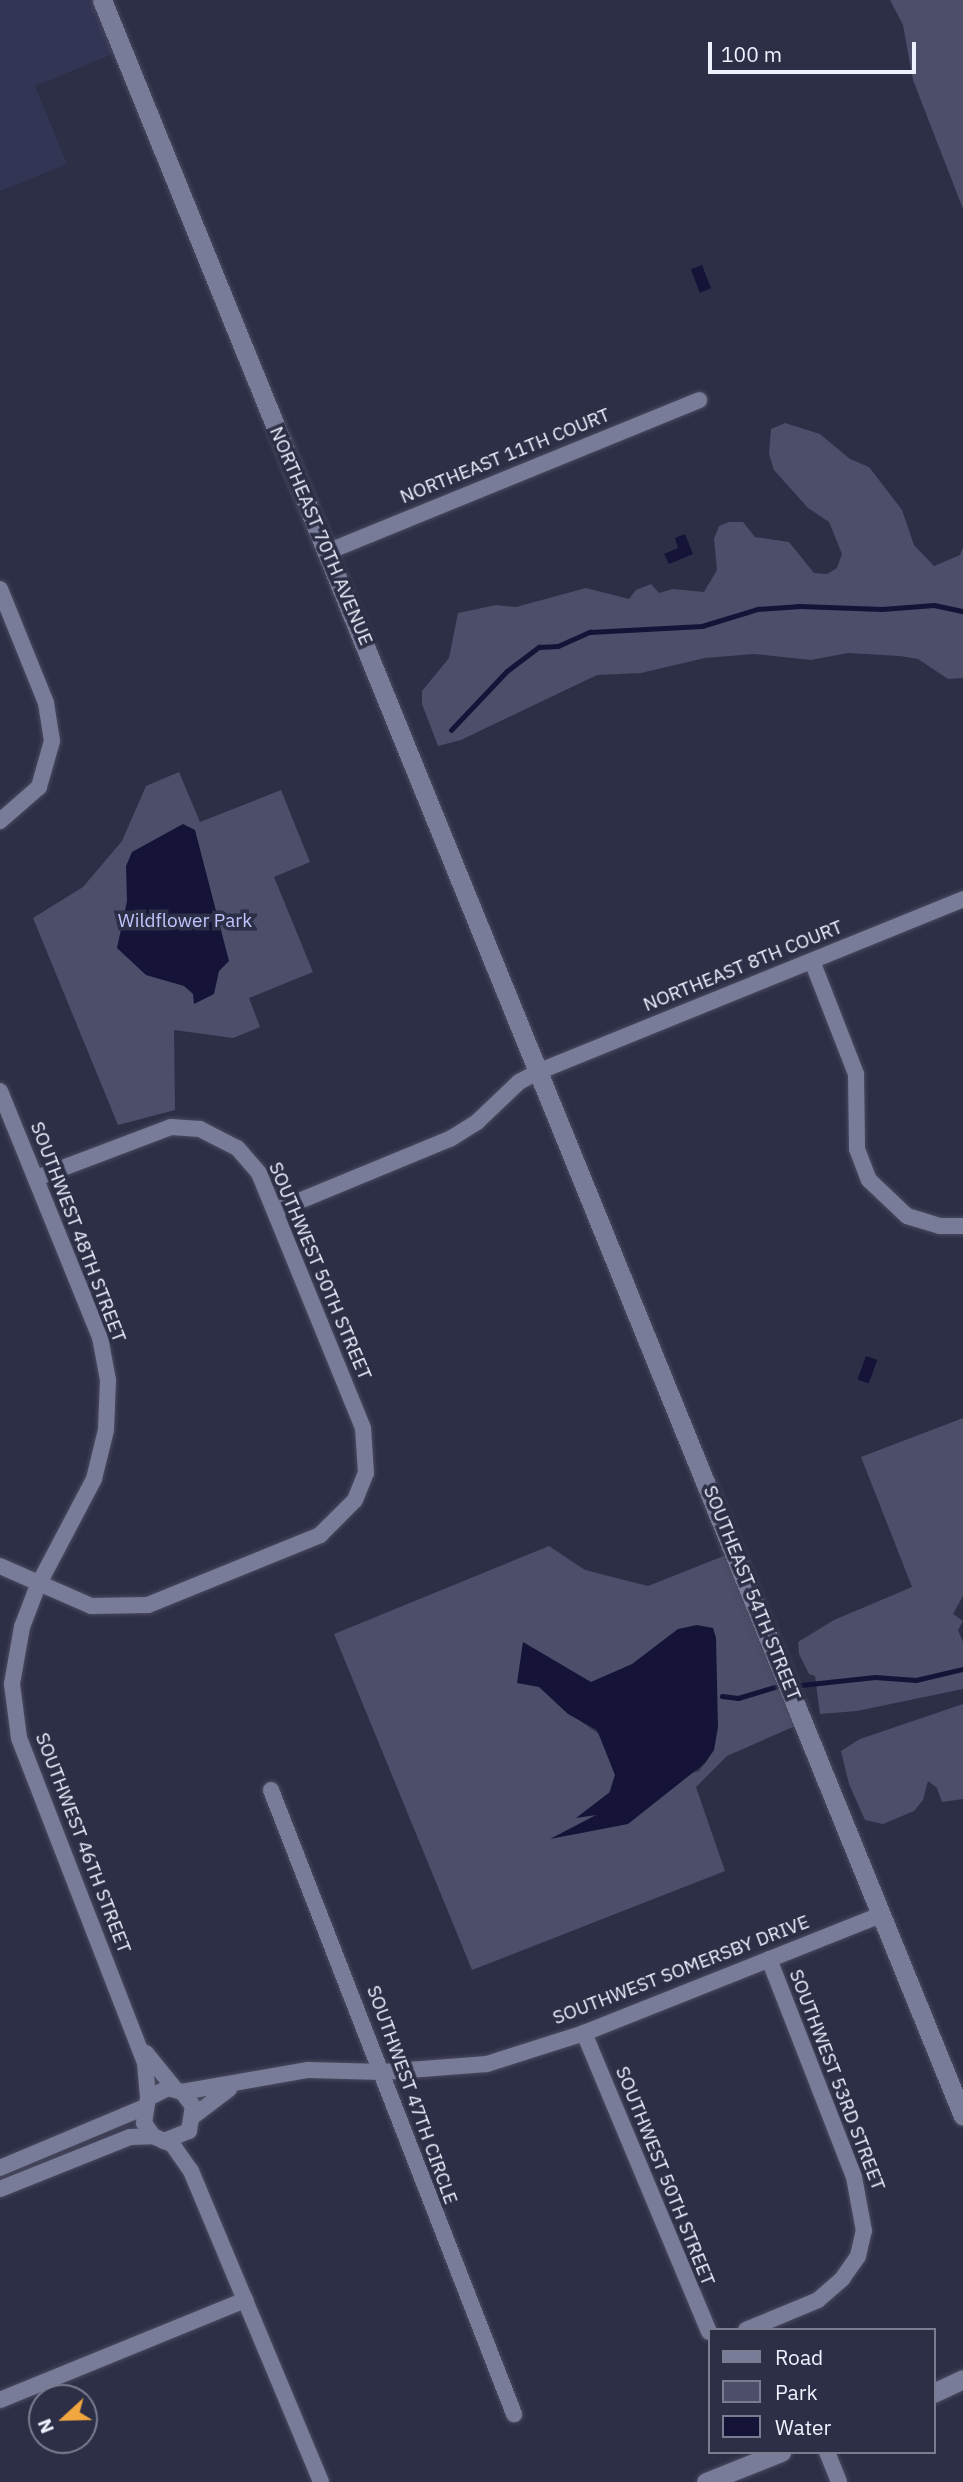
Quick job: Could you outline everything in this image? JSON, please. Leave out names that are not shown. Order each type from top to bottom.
[{"type":"street","name":"NORTHEAST 70TH AVENUE","points":[[102,0],[540,1071]]},
{"type":"street","name":"NORTHEAST 11TH COURT","points":[[327,552],[699,400]]},
{"type":"street","points":[[0,589],[51,723],[47,771],[28,801],[0,821]]},
{"type":"street","name":"NORTHEAST 8TH COURT","points":[[275,1211],[450,1139],[477,1122],[519,1082],[540,1071],[963,899]]},
{"type":"street","points":[[811,961],[856,1074],[857,1149],[869,1180],[907,1216],[940,1226],[963,1226]]},
{"type":"street","name":"SOUTHEAST 54TH STREET","points":[[540,1071],[963,2116]]},
{"type":"street","name":"SOUTHWEST 48TH STREET","points":[[0,1090],[100,1337],[108,1401],[94,1479],[38,1585]]},
{"type":"street","name":"SOUTHWEST 50TH STREET","points":[[36,1178],[159,1130],[200,1129],[229,1143],[249,1160],[275,1211],[366,1441],[366,1473],[355,1500],[334,1526],[304,1544],[148,1605],[91,1606],[38,1585]]},
{"type":"street","points":[[0,1566],[38,1585]]},
{"type":"street","name":"SOUTHWEST 46TH STREET","points":[[38,1585],[22,1627],[12,1684],[19,1738],[135,2032],[147,2069],[146,2103]]},
{"type":"street","name":"SOUTHWEST 47TH CIRCLE","points":[[271,1790],[383,2072],[397,2123],[514,2414]]},
{"type":"street","name":"SOUTHWEST SOMERSBY DRIVE","points":[[179,2091],[308,2070],[383,2072],[487,2064],[584,2033],[881,1915]]},
{"type":"street","name":"SOUTHWEST 53RD STREET","points":[[751,2328],[818,2300],[842,2279],[858,2256],[864,2213],[854,2176],[769,1959]]},
{"type":"street","name":"SOUTHWEST 46TH STREET","points":[[135,2032],[152,2063],[179,2091]]},
{"type":"street","name":"SOUTHWEST 50TH STREET","points":[[584,2033],[708,2330]]},
{"type":"street","name":"SOUTHWEST SOMERSBY DRIVE","points":[[195,2115],[216,2095],[245,2081]]},
{"type":"street","points":[[0,2168],[146,2103],[160,2090],[179,2091],[195,2115],[189,2131],[201,2194]]},
{"type":"street","points":[[146,2103],[144,2123],[183,2157],[201,2194],[321,2482]]},
{"type":"street","points":[[0,2189],[130,2137],[159,2138],[189,2131]]},
{"type":"street","points":[[0,2400],[245,2300]]},
{"type":"street","points":[[935,2392],[963,2379]]},
{"type":"street","points":[[706,2482],[776,2454]]},
{"type":"street","points":[[828,2454],[839,2482]]},
{"type":"shaded area","points":[[0,0],[95,0],[117,52],[35,86],[67,164],[0,191]]},
{"type":"green space","points":[[890,0],[963,0],[963,209],[913,80],[903,25]]},
{"type":"green space","points":[[785,423],[820,434],[850,459],[869,467],[902,510],[914,545],[934,566],[960,555],[963,547],[963,678],[948,679],[918,659],[900,656],[848,653],[811,660],[754,654],[705,658],[641,673],[597,675],[461,740],[438,746],[422,704],[422,691],[449,658],[458,613],[496,605],[516,607],[586,588],[629,599],[636,590],[651,584],[659,593],[673,589],[704,592],[717,570],[714,539],[719,526],[729,522],[743,522],[755,537],[789,542],[814,573],[827,574],[837,568],[842,554],[829,522],[808,508],[774,470],[769,454],[771,429]]},
{"type":"green space","name":"Wildflower Park","points":[[179,772],[200,822],[281,790],[310,862],[274,877],[313,972],[249,998],[260,1027],[233,1038],[174,1030],[175,1110],[118,1125],[33,918],[83,887],[122,841],[146,786]]},
{"type":"green space","points":[[963,1418],[963,1596],[953,1614],[963,1621],[958,1630],[963,1642],[963,1689],[857,1711],[820,1714],[815,1676],[809,1674],[799,1654],[798,1642],[834,1620],[912,1587],[861,1457]]},
{"type":"green space","points":[[549,1546],[585,1570],[648,1586],[726,1555],[795,1726],[727,1756],[696,1787],[725,1871],[472,1970],[334,1634]],"holes":[[[717,1682],[714,1750],[699,1771],[609,1793],[615,1775],[602,1736],[573,1716]]]},
{"type":"green space","points":[[963,1704],[963,1799],[942,1802],[937,1788],[928,1781],[923,1800],[914,1811],[883,1824],[865,1820],[849,1784],[841,1751],[860,1739]]},
{"type":"water","points":[[702,265],[711,288],[700,293],[691,269]]},
{"type":"water","points":[[685,534],[693,554],[669,564],[664,554],[678,548],[675,538]]},
{"type":"water","points":[[183,824],[195,830],[229,961],[219,971],[214,994],[194,1004],[193,994],[184,986],[146,975],[117,948],[127,901],[126,866],[132,852]]},
{"type":"water","points":[[866,1356],[877,1360],[869,1384],[857,1379]]},
{"type":"water","points":[[697,1625],[713,1628],[716,1638],[718,1727],[714,1750],[705,1763],[628,1824],[550,1839],[596,1815],[576,1818],[610,1792],[615,1775],[597,1730],[568,1714],[539,1687],[517,1683],[523,1642],[591,1682],[632,1664],[678,1629]]},
{"type":"waterway","points":[[451,730],[507,671],[539,647],[558,646],[590,632],[702,626],[758,609],[800,606],[882,609],[934,605],[963,611]]},
{"type":"waterway","points":[[801,1685],[875,1677],[916,1680],[963,1669]]},
{"type":"waterway","points":[[722,1696],[738,1698],[778,1686]]}]
